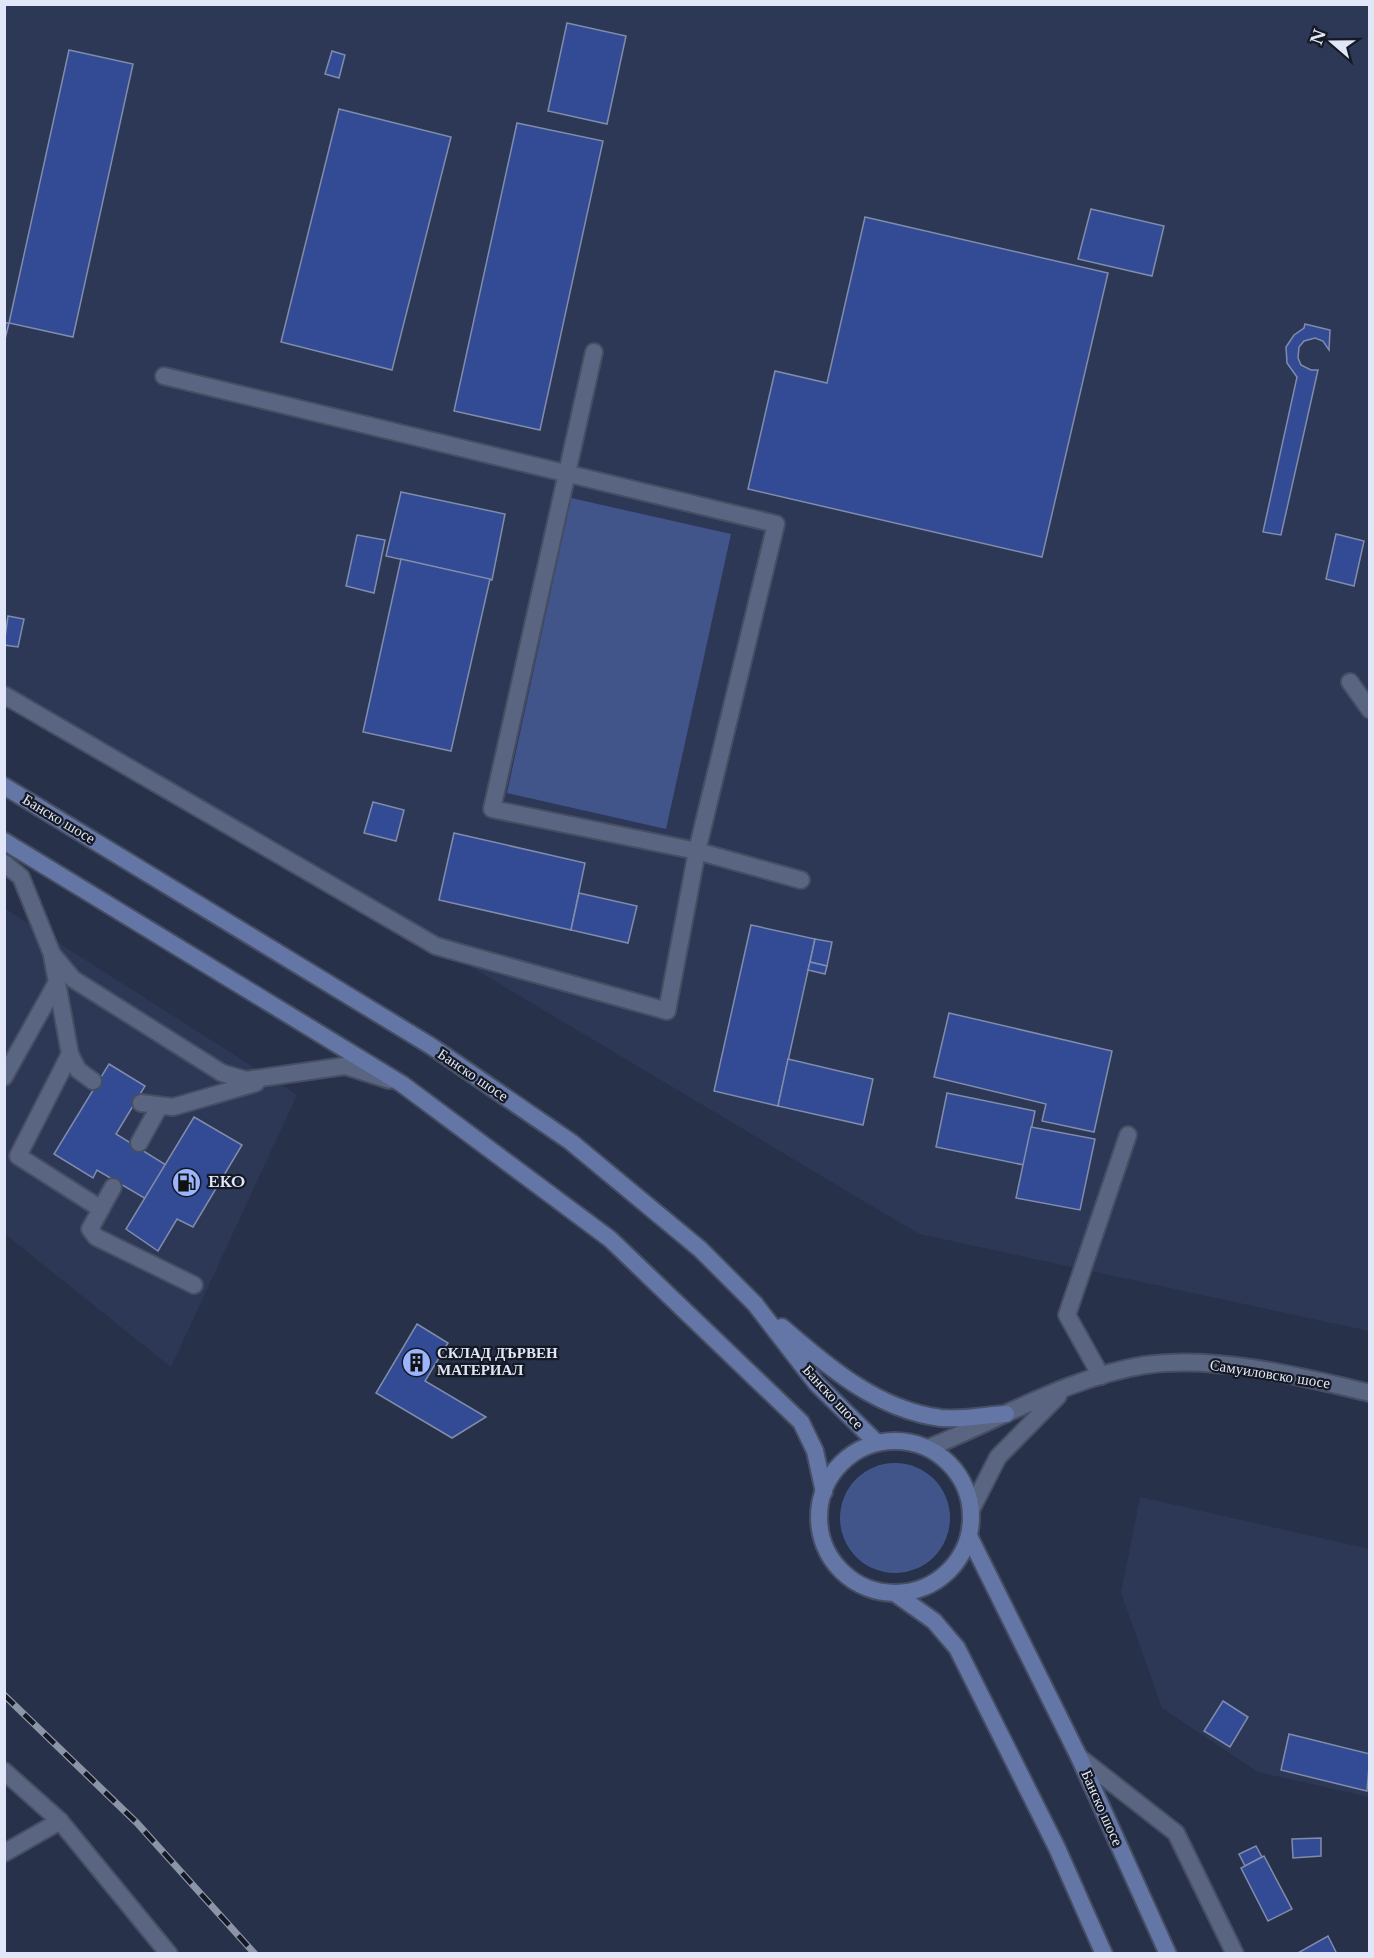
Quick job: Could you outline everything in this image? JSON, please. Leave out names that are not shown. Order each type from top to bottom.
[{"type":"main road","name":"Банско шосе","points":[[4,786],[431,1046],[571,1142],[700,1249],[755,1304],[816,1383],[877,1443]]},
{"type":"main road","points":[[4,841],[402,1084],[610,1239],[733,1354],[801,1422],[815,1451],[824,1492]]},
{"type":"main road","points":[[755,1304],[825,1364],[872,1395],[941,1418],[1006,1414]]},
{"type":"main road","points":[[903,1441],[928,1448],[950,1463],[964,1484],[971,1510],[969,1536],[959,1560],[941,1579],[920,1590],[896,1594],[872,1590],[850,1579],[834,1562],[822,1540],[820,1516],[824,1492],[836,1470],[853,1454],[877,1443],[903,1441]]},
{"type":"main road","name":"Банско шосе","points":[[969,1536],[1078,1757],[1168,1953]]},
{"type":"main road","points":[[896,1594],[934,1621],[957,1648],[1058,1848],[1104,1953]]},
{"type":"main road","points":[[1058,1848],[1094,1953]]},
{"type":"street","points":[[594,352],[492,809],[697,851],[801,880]]},
{"type":"street","points":[[4,695],[436,946],[667,1011],[697,851],[776,524],[164,376]]},
{"type":"street","points":[[1350,682],[1370,710]]},
{"type":"street","points":[[4,863],[21,877],[32,900],[52,954],[70,1054],[78,1070],[93,1081]]},
{"type":"street","points":[[52,954],[73,979],[222,1073],[246,1080],[345,1066],[402,1084]]},
{"type":"street","points":[[4,1077],[56,984]]},
{"type":"street","points":[[70,1054],[11,1150],[101,1209]]},
{"type":"street","points":[[141,1103],[173,1107],[283,1076]]},
{"type":"street","points":[[139,1143],[159,1107]]},
{"type":"street","points":[[1101,1376],[1067,1315],[1128,1135]]},
{"type":"street","points":[[113,1186],[90,1229],[96,1237],[194,1285]]},
{"type":"street","name":"Самуиловско шосе","points":[[928,1448],[1065,1389],[1101,1376],[1143,1365],[1221,1363],[1370,1392]]},
{"type":"street","name":"Самуиловско шосе","points":[[971,1510],[998,1457],[1065,1389]]},
{"type":"street","points":[[1078,1757],[1176,1833],[1235,1953]]},
{"type":"street","points":[[4,1771],[60,1821],[169,1953]]},
{"type":"street","points":[[4,1853],[60,1821]]},
{"type":"shaded area","points":[[5,5],[1369,5],[1369,1331],[919,1234],[5,689]]},
{"type":"shaded area","points":[[571,498],[731,534],[666,829],[507,793]]},
{"type":"shaded area","points":[[4,908],[297,1095],[171,1367],[5,1234]]},
{"type":"shaded area","points":[[895,1463],[916,1467],[934,1479],[946,1497],[950,1518],[946,1539],[934,1557],[916,1569],[895,1573],[874,1569],[856,1557],[844,1539],[840,1518],[844,1497],[856,1479],[874,1467]]},
{"type":"shaded area","points":[[1140,1497],[1369,1549],[1369,1797],[1258,1772],[1162,1708],[1121,1593]]},
{"type":"building","points":[[567,23],[626,36],[607,124],[548,111]]},
{"type":"building","points":[[69,50],[133,64],[73,337],[9,323]]},
{"type":"building","points":[[332,51],[345,55],[339,78],[325,74]]},
{"type":"building","points":[[339,109],[451,137],[392,370],[281,342]]},
{"type":"building","points":[[517,123],[603,141],[540,430],[454,411]]},
{"type":"building","points":[[1091,209],[1164,226],[1152,276],[1078,259]]},
{"type":"building","points":[[865,217],[1108,273],[1042,557],[748,489],[775,371],[827,383]]},
{"type":"building","points":[[4,323],[9,323],[4,343]]},
{"type":"building","points":[[1305,324],[1330,330],[1329,350],[1323,341],[1315,338],[1304,341],[1299,347],[1298,358],[1301,365],[1311,370],[1318,370],[1281,535],[1263,532],[1297,377],[1287,363],[1286,347]]},
{"type":"building","points":[[401,492],[505,514],[492,580],[386,556]]},
{"type":"building","points":[[1336,534],[1364,541],[1354,586],[1326,579]]},
{"type":"building","points":[[357,535],[385,540],[374,593],[346,586]]},
{"type":"building","points":[[401,559],[490,579],[451,751],[363,732]]},
{"type":"building","points":[[8,616],[24,619],[18,647],[4,645]]},
{"type":"building","points":[[373,802],[404,810],[396,841],[364,833]]},
{"type":"building","points":[[454,833],[585,863],[571,930],[439,900]]},
{"type":"building","points":[[579,893],[637,906],[628,943],[571,930]]},
{"type":"building","points":[[751,925],[815,939],[778,1106],[714,1091]]},
{"type":"building","points":[[815,939],[832,942],[827,966],[810,962]]},
{"type":"building","points":[[810,962],[827,966],[825,974],[808,970]]},
{"type":"building","points":[[949,1013],[1112,1051],[1094,1132],[1042,1121],[1046,1104],[934,1077]]},
{"type":"building","points":[[788,1059],[873,1079],[863,1125],[778,1106]]},
{"type":"building","points":[[109,1064],[145,1086],[116,1134],[166,1165],[146,1199],[97,1170],[93,1178],[54,1154]]},
{"type":"building","points":[[947,1093],[1035,1111],[1024,1165],[936,1147]]},
{"type":"building","name":"EKO","points":[[194,1117],[242,1145],[193,1227],[177,1219],[158,1251],[126,1229]]},
{"type":"building","points":[[1031,1127],[1095,1139],[1080,1210],[1016,1198]]},
{"type":"building","name":"СКЛАД ДЪРВЕН МАТЕРИАЛ","points":[[417,1324],[448,1343],[425,1381],[486,1417],[452,1438],[376,1393]]},
{"type":"building","points":[[1223,1701],[1248,1717],[1230,1747],[1204,1731]]},
{"type":"building","points":[[1289,1734],[1370,1754],[1367,1791],[1281,1770]]},
{"type":"building","points":[[1321,1838],[1321,1856],[1293,1858],[1292,1839]]},
{"type":"building","points":[[1256,1846],[1262,1857],[1245,1866],[1239,1854]]},
{"type":"building","points":[[1264,1856],[1292,1909],[1268,1921],[1241,1868]]},
{"type":"building","points":[[1328,1936],[1337,1954],[1296,1954]]},
{"type":"railway","points":[[4,1695],[137,1823],[255,1954]]},
{"type":"place","name":"EKO","points":[[187,1182]]},
{"type":"place","name":"СКЛАД ДЪРВЕН МАТЕРИАЛ","points":[[416,1362]]}]
